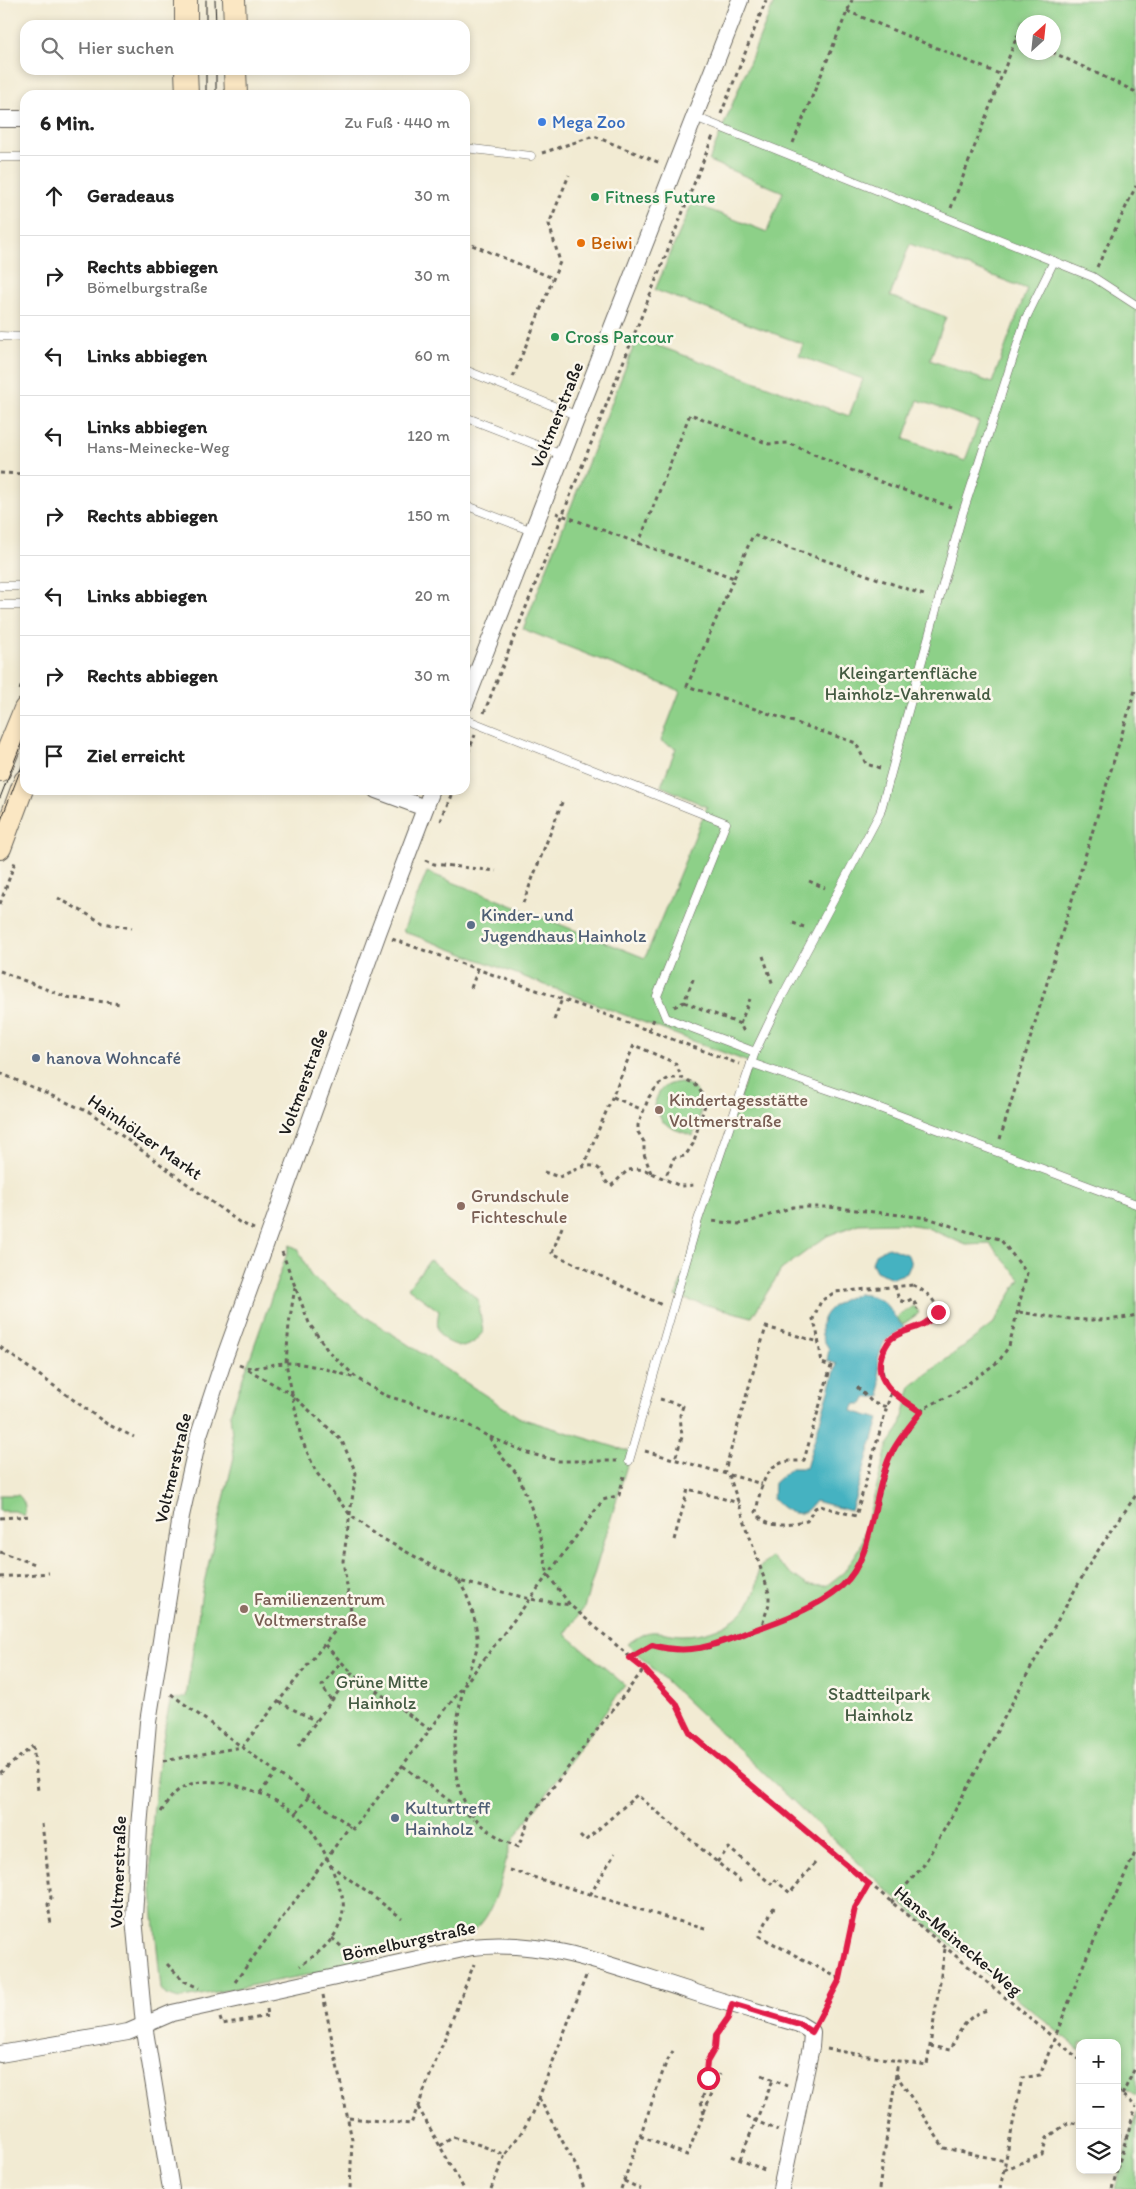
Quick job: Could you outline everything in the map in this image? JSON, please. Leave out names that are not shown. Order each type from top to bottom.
[{"type":"main road","points":[[186,0],[186,20]]},
{"type":"main road","points":[[234,0],[234,20]]},
{"type":"main road","points":[[186,75],[187,90]]},
{"type":"main road","points":[[235,75],[236,90]]},
{"type":"main road","points":[[0,770],[20,721]]},
{"type":"main road","points":[[0,848],[20,794]]},
{"type":"street","name":"Voltmerstraße","points":[[470,691],[740,0]]},
{"type":"street","points":[[0,118],[20,119]]},
{"type":"street","points":[[390,795],[425,808]]},
{"type":"street","name":"Voltmerstraße","points":[[171,2189],[144,2025],[134,1918],[138,1827],[148,1722],[181,1516],[199,1435],[224,1359],[378,933],[430,795]]},
{"type":"street","name":"Bömelburgstraße","points":[[0,2054],[128,2032],[172,2013],[472,1947],[489,1945],[545,1948],[592,1959],[799,2024],[811,2040]]},
{"type":"street","points":[[782,2183],[802,2092],[811,2040]]},
{"type":"lane","points":[[695,117],[1093,276],[1136,305]]},
{"type":"lane","points":[[470,149],[531,156]]},
{"type":"lane","points":[[0,157],[20,157]]},
{"type":"lane","points":[[629,1461],[698,1220],[755,1052],[779,1002],[880,813],[964,512],[1026,318],[1054,261]]},
{"type":"lane","points":[[0,336],[20,336]]},
{"type":"lane","points":[[470,372],[578,416]]},
{"type":"lane","points":[[470,419],[562,455]]},
{"type":"lane","points":[[470,506],[532,531]]},
{"type":"lane","points":[[0,586],[20,586]]},
{"type":"lane","points":[[0,605],[20,604]]},
{"type":"lane","points":[[470,720],[726,823],[657,996],[666,1018],[755,1052]]},
{"type":"lane","points":[[750,1065],[861,1101],[1136,1204]]},
{"type":"path","points":[[470,747],[766,0]]},
{"type":"path","points":[[789,154],[852,0]]},
{"type":"path","points":[[847,11],[1002,76]]},
{"type":"path","points":[[947,218],[1016,39]]},
{"type":"path","points":[[1061,56],[1136,92]]},
{"type":"path","points":[[531,156],[594,136],[674,169]]},
{"type":"path","points":[[509,387],[560,262],[549,224],[569,175]]},
{"type":"path","points":[[1093,276],[1136,186]]},
{"type":"path","points":[[470,244],[554,278]]},
{"type":"path","points":[[638,544],[690,414],[769,444],[788,443],[870,478],[964,512]]},
{"type":"path","points":[[0,474],[20,474]]},
{"type":"path","points":[[542,507],[562,516],[734,578]]},
{"type":"path","points":[[892,772],[866,764],[856,743],[686,686],[753,534],[938,600]]},
{"type":"path","points":[[997,1152],[1136,687]]},
{"type":"path","points":[[523,903],[564,800]]},
{"type":"path","points":[[425,860],[434,864],[496,871]]},
{"type":"path","points":[[809,881],[837,894]]},
{"type":"path","points":[[58,898],[104,924],[132,928]]},
{"type":"path","points":[[378,933],[750,1065]]},
{"type":"path","points":[[763,956],[779,1002]]},
{"type":"path","points":[[471,988],[478,969]]},
{"type":"path","points":[[0,971],[66,997],[120,1004]]},
{"type":"path","points":[[554,1020],[562,999]]},
{"type":"path","points":[[740,1024],[750,999]]},
{"type":"path","points":[[684,1002],[740,1024],[755,1052]]},
{"type":"path","points":[[583,1167],[634,1045],[675,1063],[682,1078]]},
{"type":"path","name":"Hainhölzer Markt","points":[[0,1072],[91,1113],[239,1222],[268,1236]]},
{"type":"path","points":[[651,1173],[644,1154],[644,1142],[638,1132],[643,1110],[658,1085],[669,1078],[682,1078],[695,1084],[701,1092],[705,1106],[688,1154],[674,1158],[665,1178]]},
{"type":"path","points":[[612,1097],[643,1110]]},
{"type":"path","points":[[544,1172],[559,1178],[583,1167],[594,1166],[599,1168],[605,1181],[611,1186],[628,1170],[636,1169],[665,1178],[680,1186],[695,1185]]},
{"type":"path","points":[[630,1658],[652,1645],[672,1650],[707,1648],[762,1628],[816,1605],[844,1585],[858,1565],[865,1548],[890,1456],[924,1408],[955,1393],[999,1361],[1009,1346],[1027,1272],[1000,1239],[966,1231],[928,1218],[829,1207],[793,1207],[740,1224],[698,1220]]},
{"type":"path","points":[[562,1227],[552,1252],[672,1310]]},
{"type":"path","points":[[171,1694],[354,1829],[530,1599],[603,1500],[619,1495],[629,1461],[559,1461],[528,1453],[433,1410],[384,1395],[358,1379],[323,1344],[309,1323],[282,1252],[268,1236]]},
{"type":"path","points":[[895,1286],[899,1300],[905,1302],[912,1299],[917,1309]]},
{"type":"path","points":[[890,1392],[856,1516],[820,1506],[815,1508],[807,1521],[780,1525],[766,1522],[756,1512],[764,1479],[778,1465],[786,1462],[802,1461],[806,1456],[831,1366],[822,1363],[813,1319],[821,1301],[827,1296],[834,1292],[913,1286],[923,1290],[936,1301],[938,1312],[929,1323],[892,1338],[887,1344],[880,1360],[881,1372],[890,1392],[921,1412]]},
{"type":"path","points":[[295,1287],[289,1324],[286,1363],[301,1438],[316,1472],[351,1516],[378,1536],[459,1581],[530,1599],[570,1605]]},
{"type":"path","points":[[1018,1312],[1057,1318],[1100,1320],[1136,1315]]},
{"type":"path","points":[[724,1474],[766,1327],[819,1342]]},
{"type":"path","points":[[0,1347],[107,1424],[134,1437]]},
{"type":"path","points":[[163,1761],[242,1748],[352,1611],[344,1561],[356,1473],[342,1441],[291,1394],[247,1369],[224,1359]]},
{"type":"path","points":[[247,1369],[286,1363],[317,1366],[358,1379]]},
{"type":"path","points":[[857,1387],[873,1403],[886,1407]]},
{"type":"path","points":[[648,1396],[683,1406],[680,1415],[682,1437],[675,1460]]},
{"type":"path","points":[[489,1436],[502,1457],[518,1475],[539,1533],[548,1575],[570,1605]]},
{"type":"path","points":[[632,1447],[762,1484]]},
{"type":"path","points":[[679,1447],[686,1448]]},
{"type":"path","points":[[729,1475],[769,1594],[769,1604],[762,1628]]},
{"type":"path","points":[[674,1540],[688,1489],[739,1503]]},
{"type":"path","points":[[891,1903],[923,1866],[1093,1558],[1136,1495]]},
{"type":"path","points":[[0,1518],[31,1516]]},
{"type":"path","points":[[0,1552],[35,1564]]},
{"type":"path","points":[[0,1577],[49,1573]]},
{"type":"path","points":[[459,1581],[466,1592],[475,1620],[477,1646],[463,1686],[454,1741],[454,1767],[460,1790],[476,1821]]},
{"type":"path","name":"Hans-Meinecke-Weg","points":[[570,1605],[584,1615],[644,1669],[676,1703],[691,1734],[1076,2057]]},
{"type":"path","points":[[325,1645],[352,1672],[430,1730]]},
{"type":"path","points":[[331,1700],[322,1686],[341,1662]]},
{"type":"path","points":[[403,1766],[500,1840],[518,1847],[530,1817],[644,1669]]},
{"type":"path","points":[[298,1746],[352,1672]]},
{"type":"path","points":[[279,1702],[316,1721]]},
{"type":"path","points":[[0,1773],[33,1746],[38,1791]]},
{"type":"path","points":[[260,1793],[276,1772]]},
{"type":"path","points":[[161,1812],[172,1796],[185,1786],[204,1782],[227,1784],[260,1793],[296,1814],[313,1833],[328,1857],[341,1893],[344,1909],[341,1921],[325,1949],[292,1969]]},
{"type":"path","points":[[580,1836],[585,1842],[637,1795],[740,1882]]},
{"type":"path","points":[[296,1814],[309,1796]]},
{"type":"path","points":[[42,1824],[51,1898],[48,1904],[51,1925]]},
{"type":"path","points":[[240,1986],[231,1988],[350,1826]]},
{"type":"path","points":[[717,1862],[729,1848],[771,1884],[774,1879],[790,1893],[815,1863]]},
{"type":"path","points":[[1000,2189],[1022,2078],[1040,2075],[1087,1956],[1136,1851]]},
{"type":"path","points":[[590,1895],[615,1853]]},
{"type":"path","points":[[325,1861],[402,1918]]},
{"type":"path","points":[[510,1870],[708,1930]]},
{"type":"path","points":[[869,1884],[855,1908],[840,1979],[811,2040],[898,2061],[928,2065],[945,1948]]},
{"type":"path","points":[[774,1907],[759,1936],[840,1979]]},
{"type":"path","points":[[349,2118],[411,2124],[474,1962],[472,1947]]},
{"type":"path","points":[[315,1955],[349,2118],[352,2140],[350,2189]]},
{"type":"path","points":[[491,2189],[505,2155],[522,2133],[539,2097],[592,1959]]},
{"type":"path","points":[[167,1964],[184,1981],[202,1989]]},
{"type":"path","points":[[704,2113],[701,2101],[708,2084],[707,2062],[715,2048],[716,2035],[728,2018],[732,2004]]},
{"type":"path","points":[[930,2046],[950,2050],[960,2029],[971,2017],[980,2011],[990,2010]]},
{"type":"path","points":[[622,2189],[666,2063],[673,2051]]},
{"type":"path","points":[[879,2189],[898,2061]]},
{"type":"path","points":[[1121,2156],[1136,2106],[1122,2095],[1136,2066]]},
{"type":"path","points":[[640,2136],[687,2155],[720,2074]]},
{"type":"path","points":[[896,2074],[944,2148],[1005,2161]]},
{"type":"path","points":[[762,2075],[802,2092]]},
{"type":"path","points":[[740,2160],[773,2080]]},
{"type":"path","points":[[539,2097],[577,2168],[584,2189]]},
{"type":"path","points":[[418,2106],[464,2189]]},
{"type":"path","points":[[746,2117],[792,2136]]},
{"type":"path","points":[[1004,2170],[1042,2154],[1046,2138],[1069,2122],[1076,2124]]},
{"type":"path","points":[[440,2146],[452,2137],[505,2155]]},
{"type":"path","points":[[1121,2137],[1126,2138]]},
{"type":"path","points":[[731,2156],[782,2183]]},
{"type":"path","points":[[1112,2189],[1116,2174]]},
{"type":"path","points":[[624,2181],[641,2189]]},
{"type":"green space","points":[[775,0],[1136,0],[1136,2096],[1121,2084],[1121,2039],[1076,2039],[1076,2047],[904,1906],[627,1644],[648,1632],[682,1635],[697,1634],[711,1631],[724,1625],[745,1609],[757,1584],[758,1569],[772,1557],[807,1585],[826,1586],[844,1572],[860,1548],[888,1445],[900,1428],[911,1386],[993,1324],[1020,1279],[990,1244],[966,1245],[925,1227],[899,1223],[858,1224],[827,1236],[781,1270],[752,1317],[676,1297],[751,1063],[403,931],[427,872],[645,958],[707,807],[661,786],[676,748],[661,741],[680,691],[523,629],[637,338],[849,416],[863,379],[799,356],[803,344],[655,290],[692,203],[767,232],[783,192],[709,161]],"holes":[[[910,244],[1027,289],[992,383],[930,360],[946,317],[890,296]],[[918,400],[979,422],[965,461],[904,439]]]},
{"type":"green space","points":[[681,1082],[690,1086],[700,1097],[699,1120],[693,1136],[674,1129],[662,1121],[654,1105],[663,1088],[670,1084]]},
{"type":"green space","name":"Grüne Mitte Hainholz","points":[[290,1245],[298,1249],[311,1276],[369,1319],[520,1418],[631,1452],[584,1608],[565,1634],[625,1685],[515,1837],[510,1846],[493,1904],[477,1928],[465,1935],[357,1961],[318,1973],[179,1999],[166,1995],[161,1989],[153,1906],[151,1856],[160,1759],[170,1701],[186,1697],[202,1591],[234,1457],[230,1414]]},
{"type":"green space","points":[[430,1260],[478,1299],[483,1332],[473,1343],[463,1347],[444,1339],[438,1326],[439,1311],[408,1288]]},
{"type":"green space","points":[[914,1306],[919,1313],[902,1325],[897,1317]]},
{"type":"green space","points":[[0,1495],[18,1495],[25,1507],[24,1516],[15,1511],[0,1511]]},
{"type":"green space","points":[[1136,2113],[1136,2189],[1115,2189],[1119,2174],[1121,2174],[1121,2167]]},
{"type":"water","points":[[888,1247],[908,1255],[911,1264],[907,1273],[892,1278],[876,1271],[872,1263],[875,1254]]},
{"type":"water","points":[[858,1294],[882,1301],[904,1327],[884,1342],[878,1359],[881,1397],[867,1397],[863,1404],[854,1404],[852,1411],[879,1419],[851,1511],[815,1501],[808,1509],[793,1513],[784,1509],[773,1499],[774,1483],[791,1468],[806,1468],[837,1364],[827,1361],[829,1349],[822,1335],[821,1327],[823,1320],[831,1308],[844,1299]]},
{"type":"tram line","points":[[206,0],[206,20]]},
{"type":"tram line","points":[[215,0],[216,20]]},
{"type":"tram line","points":[[206,75],[206,90]]},
{"type":"tram line","points":[[216,75],[216,90]]},
{"type":"tram line","points":[[0,798],[20,747]]},
{"type":"tram line","points":[[0,823],[20,771]]},
{"type":"place","name":"Mega Zoo","points":[[542,122]]},
{"type":"place","name":"Fitness Future","points":[[595,197]]},
{"type":"place","name":"Beiwi","points":[[581,243]]},
{"type":"place","name":"Cross Parcour","points":[[555,337]]},
{"type":"place","name":"Kinder- und Jugendhaus Hainholz","points":[[471,925]]},
{"type":"place","name":"hanova Wohncafé","points":[[36,1058]]},
{"type":"place","name":"Kindertagesstätte Voltmerstraße","points":[[659,1110]]},
{"type":"place","name":"Grundschule Fichteschule","points":[[461,1206]]},
{"type":"place","name":"Familienzentrum Voltmerstraße","points":[[244,1609]]},
{"type":"place","name":"Kulturtreff Hainholz","points":[[395,1818]]},
{"type":"route","points":[[708,2078],[706,2072],[707,2062],[714,2051],[716,2035],[725,2024],[732,2004],[799,2024],[812,2032],[840,1979],[855,1908],[869,1884],[691,1734],[676,1703],[644,1669],[630,1658],[652,1645],[672,1650],[707,1648],[797,1614],[816,1605],[844,1585],[858,1565],[865,1548],[890,1456],[921,1412],[890,1392],[884,1382],[880,1360],[887,1344],[892,1338],[929,1323],[938,1312]]},
{"type":"park label","name":"Kleingartenfläche Hainholz-Vahrenwald","points":[[908,683]]},
{"type":"park label","name":"Stadtteilpark Hainholz","points":[[879,1704]]}]
